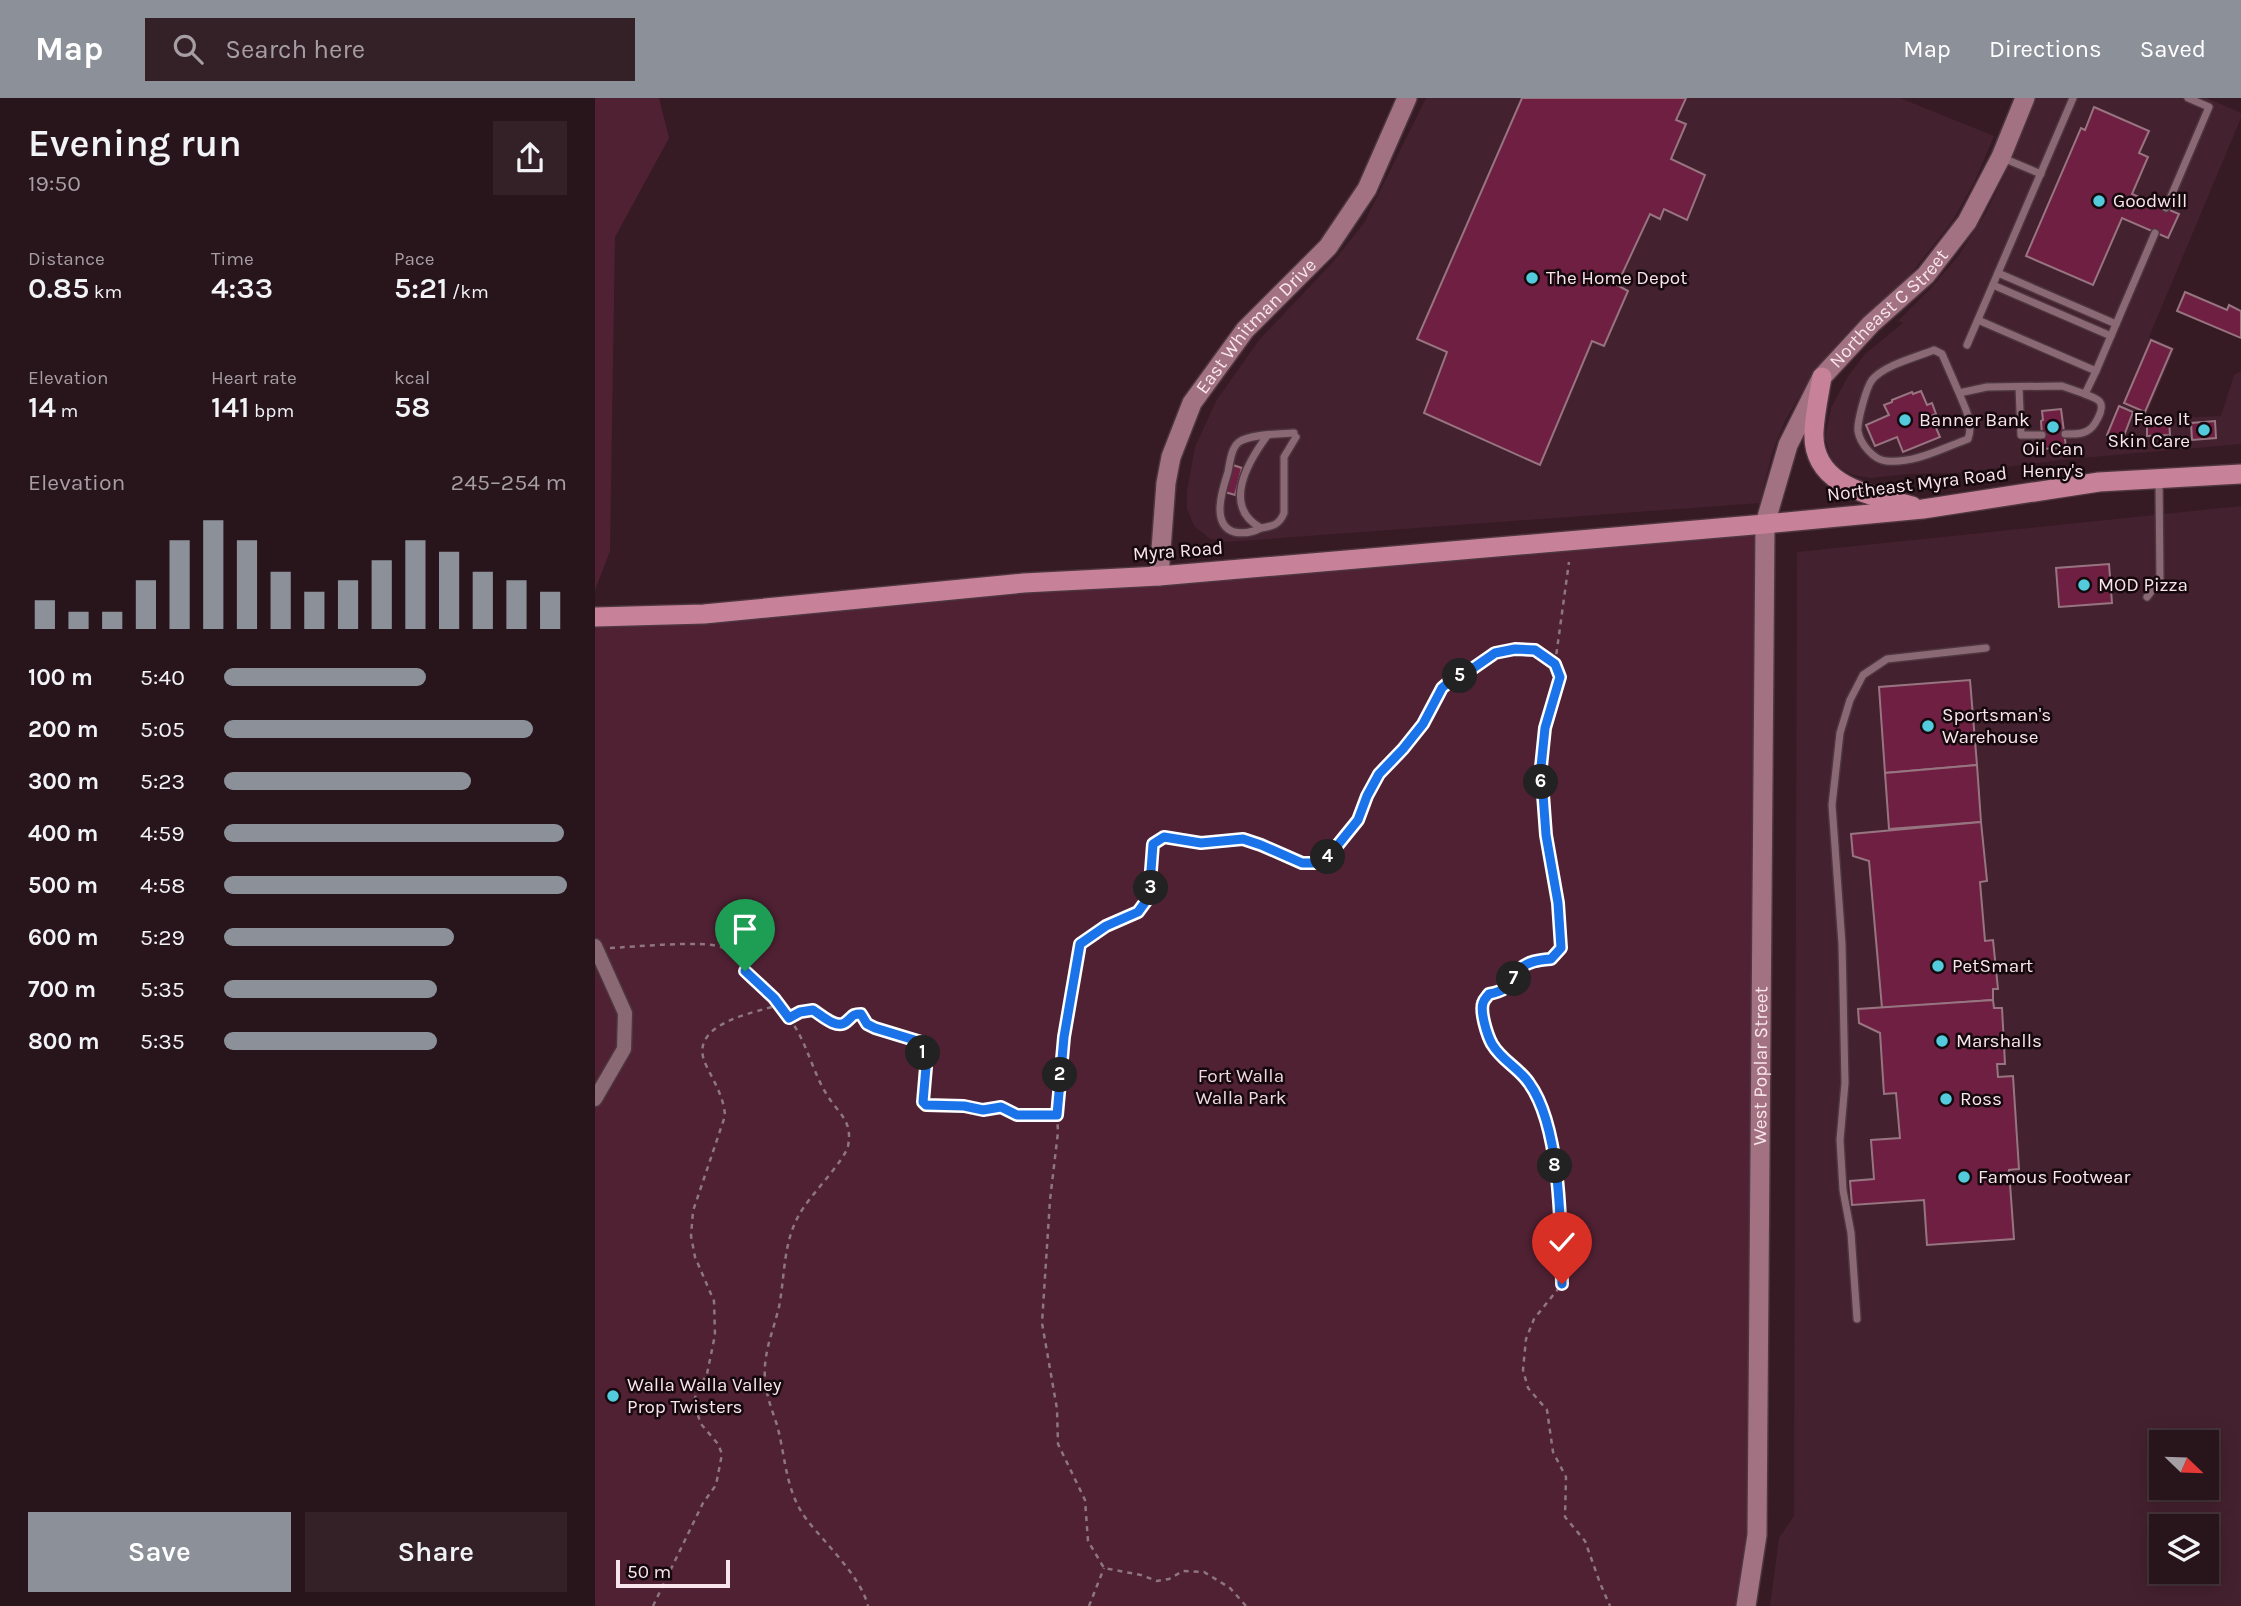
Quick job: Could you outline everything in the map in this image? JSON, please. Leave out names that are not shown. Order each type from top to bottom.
[{"type":"highway","points":[[1822,377],[1814,432],[1815,451],[1829,475],[1851,489],[1923,509]]},
{"type":"highway","name":"Northeast Myra Road","points":[[1765,524],[1923,509],[2099,482],[2241,474]]},
{"type":"highway","name":"Myra Road","points":[[595,617],[704,614],[1024,583],[1159,576],[1765,524]]},
{"type":"main road","name":"East Whitman Drive","points":[[1159,576],[1165,483],[1171,457],[1192,403],[1245,330],[1328,247],[1367,189],[1408,98]]},
{"type":"main road","name":"Northeast C Street","points":[[1765,524],[1787,444],[1822,377],[1871,324],[1926,275],[1967,222],[2001,157],[2025,98]]},
{"type":"main road","name":"West Poplar Street","points":[[1746,1606],[1757,1535],[1765,524]]},
{"type":"street","points":[[595,1100],[624,1049],[625,1013],[596,948]]},
{"type":"lane","points":[[1968,345],[2073,98]]},
{"type":"lane","points":[[2166,208],[2209,107],[2188,98]]},
{"type":"lane","points":[[2001,157],[2041,174]]},
{"type":"lane","points":[[2085,394],[2155,233]]},
{"type":"lane","points":[[1998,273],[2116,324]]},
{"type":"lane","points":[[1993,285],[2111,336]]},
{"type":"lane","points":[[1978,320],[2096,371]]},
{"type":"lane","points":[[1934,350],[1942,354],[1959,393],[1971,423],[1968,439],[1915,458],[1887,461],[1870,454],[1858,432],[1871,381],[1882,371],[1934,350]]},
{"type":"lane","points":[[1959,393],[1987,387],[2062,386],[2099,401],[2101,411],[2093,427],[2081,433],[2065,434]]},
{"type":"lane","points":[[2019,387],[2021,435],[2042,435]]},
{"type":"lane","points":[[1295,435],[1284,457],[1284,513],[1274,526],[1261,528],[1253,533],[1231,531],[1225,526],[1220,501],[1234,447],[1245,439],[1267,436],[1295,435]]},
{"type":"lane","points":[[1261,528],[1251,523],[1240,507],[1248,464],[1267,436]]},
{"type":"lane","points":[[2147,597],[2159,580],[2158,479]]},
{"type":"lane","points":[[1857,1319],[1851,1233],[1843,1190],[1840,1140],[1845,1083],[1842,943],[1832,805],[1840,733],[1850,700],[1863,675],[1887,659],[1986,648]]},
{"type":"path","points":[[1569,562],[1555,664],[1560,677],[1545,728],[1541,767],[1541,793],[1558,903],[1561,948],[1551,959],[1537,960],[1527,965],[1503,991],[1489,994],[1482,1004],[1485,1032],[1499,1056],[1529,1082],[1544,1110],[1556,1168],[1562,1284],[1534,1319],[1526,1339],[1523,1370],[1528,1388],[1547,1409],[1553,1452],[1566,1477],[1565,1517],[1585,1541],[1610,1606]]},
{"type":"path","points":[[1246,1606],[1230,1588],[1204,1572],[1183,1571],[1157,1581],[1104,1568],[1088,1541],[1085,1500],[1058,1444],[1056,1409],[1042,1323],[1064,1037],[1080,944],[1106,926],[1138,912],[1149,897],[1153,844],[1164,837],[1201,843],[1243,839],[1302,863],[1314,863],[1328,857],[1358,820],[1379,774],[1423,724],[1442,688],[1451,680],[1495,653],[1515,649],[1535,650],[1555,664]]},
{"type":"path","points":[[596,948],[716,945],[732,953],[789,1018],[813,1061],[826,1094],[846,1121],[849,1134],[846,1154],[800,1213],[787,1245],[778,1310],[765,1354],[764,1380],[781,1441],[788,1485],[807,1519],[851,1574],[867,1606]]},
{"type":"path","points":[[653,1606],[703,1503],[716,1485],[722,1454],[718,1444],[701,1424],[694,1404],[696,1393],[707,1374],[715,1335],[714,1301],[692,1246],[693,1211],[725,1116],[725,1103],[703,1059],[702,1046],[709,1032],[726,1022],[779,1005]]},
{"type":"path","points":[[789,1018],[800,1012],[813,1010],[841,1025],[856,1013],[861,1014],[867,1024],[875,1028],[921,1042],[926,1067],[923,1102],[926,1105],[964,1106],[983,1110],[1001,1107],[1017,1115],[1057,1115]]},
{"type":"path","points":[[1089,1606],[1104,1568]]},
{"type":"shaded area","points":[[1426,98],[1900,98],[1994,136],[1974,183],[1951,223],[1909,276],[1847,334],[1814,371],[1785,421],[1772,453],[1760,503],[1226,542],[1210,539],[1194,526],[1187,509],[1187,491],[1195,447],[1216,401],[1259,340],[1333,262],[1364,223]]},
{"type":"shaded area","points":[[2037,98],[2207,98],[2241,113],[2149,337],[2175,348],[2145,419],[2221,416],[2234,375],[2241,371],[2241,444],[2070,459],[1955,473],[1871,478],[1853,475],[1833,464],[1825,437],[1831,408],[1848,376],[1865,354],[1903,323],[1898,321],[1959,255],[1987,211]]},
{"type":"shaded area","points":[[2241,506],[2241,1606],[1770,1606],[1779,1538],[1794,1516],[1797,552]]},
{"type":"green space","points":[[595,98],[659,98],[669,138],[615,237],[610,551],[595,590]]},
{"type":"green space","name":"Fort Walla Walla Park","points":[[1765,524],[1757,1535],[1746,1606],[595,1606],[595,617]]},
{"type":"building","name":"The Home Depot","points":[[1522,98],[1686,98],[1676,120],[1686,124],[1671,159],[1705,175],[1687,220],[1664,209],[1660,219],[1650,214],[1617,285],[1628,291],[1604,346],[1592,341],[1540,465],[1424,413],[1447,352],[1417,339]]},
{"type":"building","name":"Goodwill","points":[[2094,107],[2149,131],[2139,153],[2148,157],[2132,194],[2179,214],[2168,238],[2122,218],[2093,285],[2026,256],[2081,128],[2085,130]]},
{"type":"building","points":[[2185,292],[2227,310],[2229,305],[2241,311],[2241,338],[2177,311]]},
{"type":"building","points":[[2151,340],[2172,349],[2145,412],[2124,403]]},
{"type":"building","name":"Banner Bank","points":[[1921,391],[1927,405],[1932,403],[1936,414],[1931,416],[1940,437],[1903,452],[1897,437],[1875,446],[1866,425],[1889,415],[1884,405],[1892,400]]},
{"type":"building","points":[[2119,406],[2133,412],[2122,441],[2107,435]]},
{"type":"building","name":"Oil Can Henry's","points":[[2061,409],[2066,447],[2043,449],[2042,411]]},
{"type":"building","points":[[2169,421],[2170,435],[2147,436],[2147,422]]},
{"type":"building","name":"Face It Skin Care","points":[[2215,421],[2216,438],[2192,440],[2191,423]]},
{"type":"building","points":[[1233,465],[1242,468],[1235,495],[1225,492]]},
{"type":"building","name":"MOD Pizza","points":[[2109,564],[2112,603],[2059,607],[2056,568]]},
{"type":"building","name":"Sportsman's Warehouse","points":[[1970,680],[1977,765],[1885,773],[1879,687]]},
{"type":"building","points":[[1977,765],[1981,822],[1889,829],[1885,773]]},
{"type":"building","points":[[1981,822],[1987,881],[1980,882],[1985,941],[1993,940],[1998,989],[1993,989],[1993,1000],[1882,1008],[1869,861],[1853,856],[1851,834]]},
{"type":"building","points":[[1993,1000],[1994,1008],[2002,1008],[2005,1064],[1997,1064],[1998,1077],[2013,1076],[2019,1169],[2009,1170],[2014,1239],[1927,1245],[1924,1200],[1852,1205],[1850,1181],[1874,1179],[1871,1140],[1900,1138],[1896,1093],[1884,1094],[1880,1033],[1859,1023],[1858,1009]]},
{"type":"place","name":"Goodwill","points":[[2099,201]]},
{"type":"place","name":"The Home Depot","points":[[1532,278]]},
{"type":"place","name":"Banner Bank","points":[[1905,420]]},
{"type":"place","name":"Oil Can Henry's","points":[[2053,427]]},
{"type":"place","name":"Face It Skin Care","points":[[2204,430]]},
{"type":"place","name":"MOD Pizza","points":[[2084,585]]},
{"type":"place","name":"Sportsman's Warehouse","points":[[1928,726]]},
{"type":"place","name":"PetSmart","points":[[1938,966]]},
{"type":"place","name":"Marshalls","points":[[1942,1041]]},
{"type":"place","name":"Ross","points":[[1946,1099]]},
{"type":"place","name":"Famous Footwear","points":[[1964,1177]]},
{"type":"place","name":"Walla Walla Valley Prop Twisters","points":[[613,1396]]},
{"type":"route","points":[[745,971],[762,985],[789,1018],[800,1012],[813,1010],[841,1025],[856,1013],[861,1014],[867,1024],[875,1028],[921,1042],[926,1067],[923,1102],[926,1105],[964,1106],[983,1110],[1001,1107],[1017,1115],[1057,1115],[1064,1037],[1080,944],[1106,926],[1138,912],[1149,897],[1153,844],[1164,837],[1201,843],[1243,839],[1302,863],[1314,863],[1328,857],[1358,820],[1379,774],[1423,724],[1442,688],[1495,653],[1515,649],[1535,650],[1555,664],[1560,677],[1545,728],[1541,793],[1558,903],[1561,948],[1551,959],[1537,960],[1527,965],[1503,991],[1489,994],[1482,1004],[1485,1032],[1499,1056],[1529,1082],[1544,1110],[1556,1168],[1562,1284]]}]
